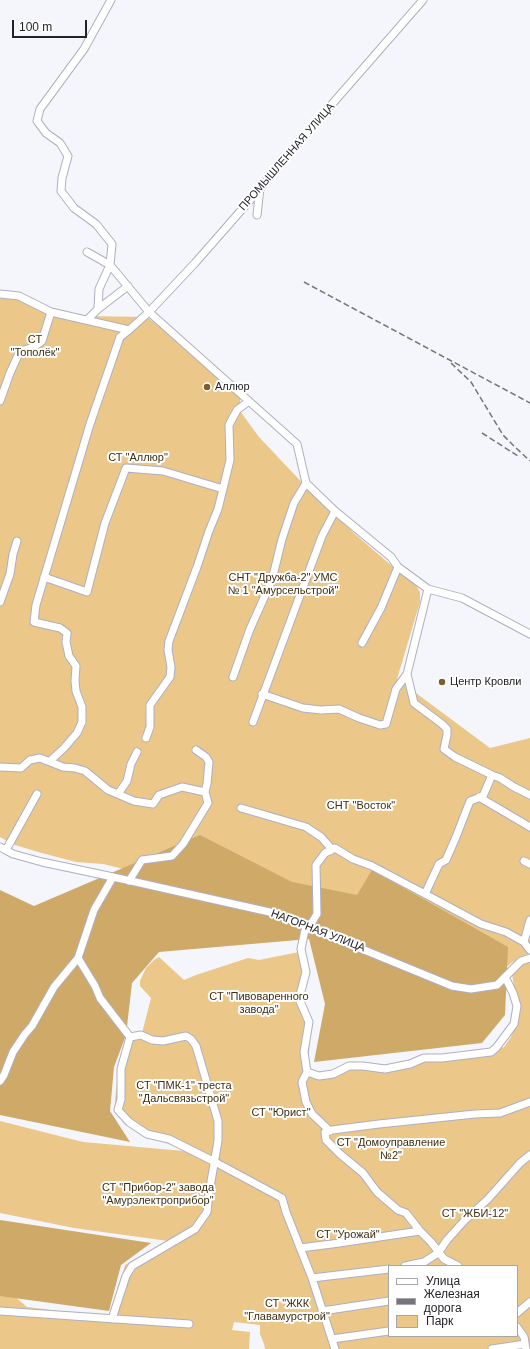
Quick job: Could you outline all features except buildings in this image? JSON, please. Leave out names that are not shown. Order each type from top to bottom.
[{"type":"street","points":[[98,309],[99,289],[110,265],[112,244],[96,224],[74,208],[61,192],[62,178],[68,156],[60,143],[46,133],[37,121],[40,109],[84,49],[111,0]]},
{"type":"street","name":"ПРОМЫШЛЕННАЯ УЛИЦА","points":[[50,761],[77,733],[82,722],[82,706],[76,692],[76,666],[70,656],[66,642],[67,633],[60,628],[34,622],[36,605],[90,424],[120,337],[149,312],[195,263],[423,0]]},
{"type":"street","points":[[257,215],[260,188]]},
{"type":"street","points":[[87,252],[110,265],[149,312],[297,444],[306,483],[335,511],[390,557],[398,567],[428,589],[462,598],[530,634]]},
{"type":"street","points":[[87,320],[98,309],[128,286]]},
{"type":"street","points":[[0,294],[20,296],[51,312],[129,330]]},
{"type":"street","points":[[0,400],[20,351],[34,347],[42,341],[51,312]]},
{"type":"street","points":[[146,738],[150,727],[150,705],[170,677],[171,667],[168,650],[169,641],[218,509],[230,460],[229,425],[237,410],[249,401]]},
{"type":"street","points":[[44,577],[88,592],[105,523],[126,468],[163,470],[222,489]]},
{"type":"street","points":[[233,677],[250,629],[272,580],[282,538],[294,503],[306,483]]},
{"type":"street","points":[[253,722],[262,694],[322,536],[335,511]]},
{"type":"street","points":[[0,602],[10,574],[13,554],[17,541]]},
{"type":"street","points":[[362,643],[381,608],[398,567]]},
{"type":"street","points":[[262,694],[303,708],[321,710],[339,709],[380,725],[386,724],[396,690],[407,674],[428,589]]},
{"type":"street","points":[[407,674],[414,703],[447,729],[444,749],[455,757],[500,778],[530,795]]},
{"type":"street","points":[[129,881],[142,860],[172,856],[183,844],[208,803],[205,792],[209,762],[206,757],[196,750]]},
{"type":"street","points":[[118,794],[127,781],[131,764],[137,752]]},
{"type":"street","points":[[0,767],[21,768],[30,760],[40,758],[63,767],[75,768],[84,771],[108,790],[134,800],[153,804],[159,795],[182,787],[205,792]]},
{"type":"street","points":[[425,894],[439,864],[446,860],[470,801],[483,796],[492,774]]},
{"type":"street","points":[[3,849],[37,794]]},
{"type":"street","points":[[479,797],[530,826]]},
{"type":"street","points":[[241,808],[306,828],[321,836],[330,847],[330,851]]},
{"type":"street","points":[[330,1131],[312,1114],[306,1102],[302,1082],[307,1072],[304,1052],[309,1022],[300,999],[306,972],[301,949],[304,930],[308,927],[316,914],[316,865],[325,853],[335,848],[353,859],[372,866],[481,924],[506,932],[524,942],[530,950]]},
{"type":"street","name":"НАГОРНАЯ УЛИЦА","points":[[3,849],[13,854],[42,862],[274,913],[452,986],[471,989],[497,985],[521,961],[530,957]]},
{"type":"street","points":[[0,1081],[13,1052],[32,1026],[54,988],[78,958],[94,910],[113,877]]},
{"type":"street","points":[[524,942],[530,920]]},
{"type":"street","points":[[78,958],[95,986],[100,998],[130,1037]]},
{"type":"street","points":[[307,1072],[319,1076],[333,1074],[349,1066],[385,1069],[410,1064],[424,1058],[442,1058],[491,1052],[496,1048],[514,1024],[517,1006],[513,993],[505,977]]},
{"type":"street","points":[[112,1319],[126,1276],[132,1266],[195,1229],[207,1212],[218,1142],[218,1121],[196,1046],[191,1039],[186,1036],[163,1041],[152,1040],[141,1034],[130,1037]]},
{"type":"street","points":[[130,1037],[121,1069],[121,1099],[118,1110],[129,1122],[147,1134],[168,1139],[282,1198],[312,1278],[335,1349]]},
{"type":"street","points":[[456,1265],[444,1260],[406,1212],[398,1210],[377,1192],[363,1173],[326,1140],[325,1132],[475,1114],[500,1113],[530,1102]]},
{"type":"street","points":[[410,1265],[424,1262],[439,1252],[447,1240],[464,1221],[488,1199],[520,1163],[530,1155]]},
{"type":"street","points":[[300,1248],[339,1244],[420,1231]]},
{"type":"street","points":[[312,1278],[388,1269]]},
{"type":"street","points":[[322,1311],[388,1301]]},
{"type":"street","points":[[518,1312],[530,1302]]},
{"type":"street","points":[[0,1310],[189,1324]]},
{"type":"street","points":[[492,1349],[525,1347],[524,1337],[518,1328]]},
{"type":"street","points":[[332,1339],[388,1331]]},
{"type":"green space","points":[[0,296],[14,296],[46,312],[85,316],[147,317],[240,395],[240,411],[259,437],[310,491],[356,535],[399,572],[415,583],[420,592],[420,602],[397,679],[490,748],[530,738],[530,953],[520,957],[495,975],[140,873],[103,864],[76,862],[38,852],[12,844],[0,837]]},
{"type":"green space","points":[[304,951],[301,997],[307,1015],[312,1018],[308,1065],[313,1075],[353,1068],[382,1070],[422,1060],[491,1053],[504,1047],[511,1037],[516,1024],[512,974],[519,966],[530,961],[530,1349],[265,1349],[260,1334],[260,1325],[234,1322],[232,1330],[250,1332],[249,1349],[0,1349],[0,1284],[27,1307],[110,1317],[125,1265],[168,1241],[74,1228],[0,1213],[0,1121],[83,1142],[184,1151],[143,1135],[130,1127],[117,1115],[115,1100],[119,1064],[126,1040],[141,1037],[151,998],[140,986],[140,981],[146,968],[159,957],[184,980],[248,958],[259,960]]},
{"type":"shaded area","points":[[200,835],[292,882],[357,895],[372,870],[508,947],[505,1015],[482,1043],[314,1062],[325,1004],[309,939],[159,952],[132,983],[126,1035],[114,1067],[110,1111],[130,1142],[0,1115],[0,890],[34,906]]},
{"type":"shaded area","points":[[0,1220],[151,1243],[121,1265],[109,1311],[0,1296]]},
{"type":"railway","points":[[304,282],[530,403]]},
{"type":"railway","points":[[451,363],[471,382],[503,435],[530,461]]},
{"type":"railway","points":[[482,433],[518,456]]},
{"type":"place","name":"Аллюр","points":[[207,387]]},
{"type":"place","name":"Центр Кровли","points":[[442,682]]},
{"type":"park label","name":"СТ \"Тополёк\"","points":[[35,346]]},
{"type":"park label","name":"СТ \"Аллюр\"","points":[[138,458]]},
{"type":"park label","name":"СНТ \"Дружба-2\" УМС № 1 \"Амурсельстрой\"","points":[[283,584]]},
{"type":"park label","name":"СНТ \"Восток\"","points":[[361,806]]},
{"type":"park label","name":"СТ \"Пивоваренного завода\"","points":[[259,1003]]},
{"type":"park label","name":"СТ \"ПМК-1\" треста \"Дальсвязьстрой\"","points":[[184,1092]]},
{"type":"park label","name":"СТ \"Юрист\"","points":[[281,1113]]},
{"type":"park label","name":"СТ \"Домоуправление №2\"","points":[[391,1149]]},
{"type":"park label","name":"СТ \"Прибор-2\" завода \"Амурэлектроприбор\"","points":[[158,1194]]},
{"type":"park label","name":"СТ \"ЖБИ-12\"","points":[[475,1214]]},
{"type":"park label","name":"СТ \"Урожай\"","points":[[348,1235]]},
{"type":"park label","name":"СТ \"ЖКК \"Главамурстрой\"","points":[[287,1310]]}]
